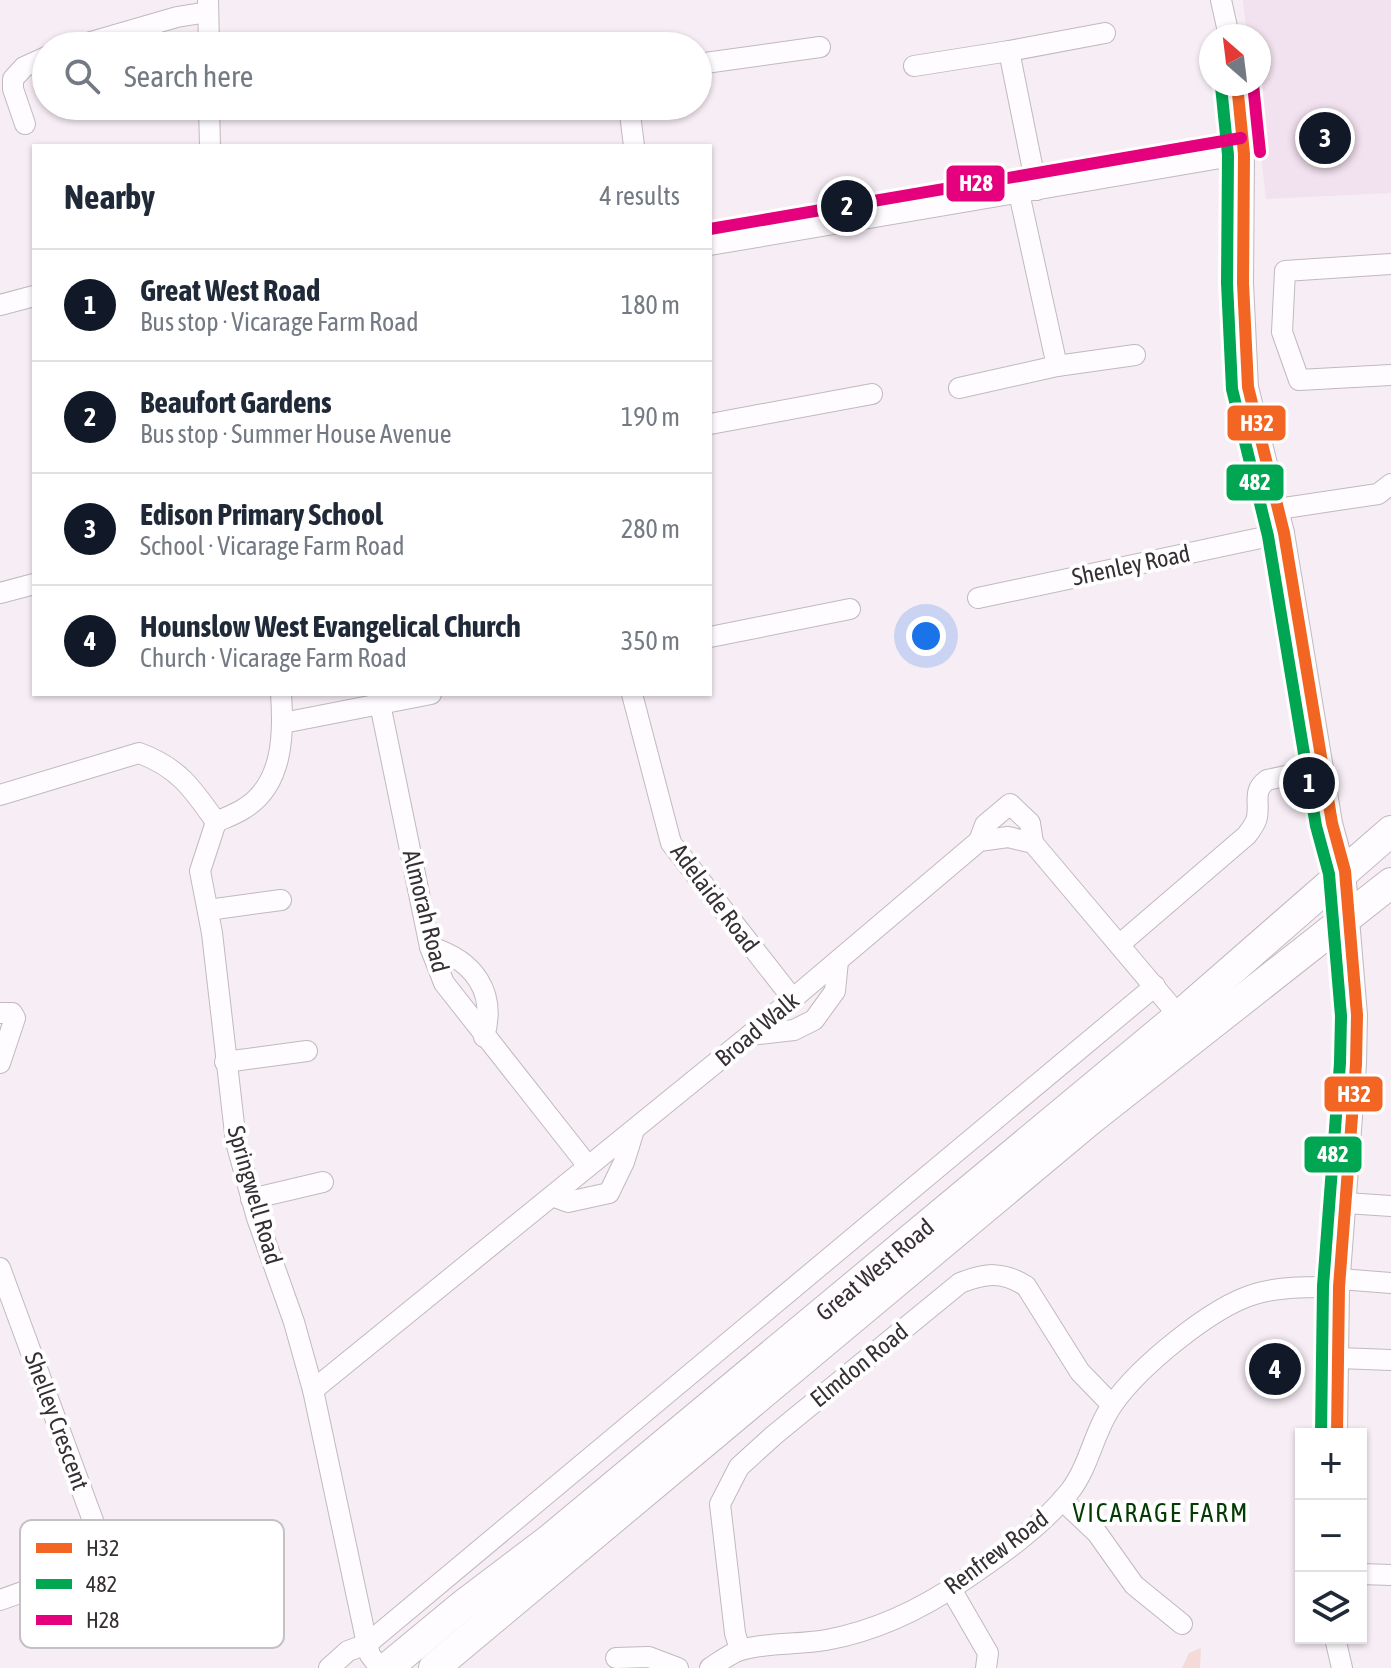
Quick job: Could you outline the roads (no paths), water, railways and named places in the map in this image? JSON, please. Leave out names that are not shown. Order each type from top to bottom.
[{"type":"highway","name":"Great West Road","points":[[387,1668],[561,1530],[1179,1016],[1391,831]]},
{"type":"highway","points":[[1345,871],[1365,874],[1391,858]]},
{"type":"highway","name":"Great West Road","points":[[434,1668],[1078,1130],[1391,883]]},
{"type":"street","points":[[1221,0],[1226,24]]},
{"type":"street","points":[[125,32],[208,6],[209,32]]},
{"type":"street","points":[[914,66],[1105,33]]},
{"type":"street","points":[[712,62],[820,47]]},
{"type":"street","points":[[1009,51],[1028,192],[1057,366]]},
{"type":"street","points":[[25,124],[13,89],[13,79],[32,63]]},
{"type":"street","points":[[1238,96],[1244,154],[1244,330],[1248,387],[1284,533],[1332,823],[1345,871],[1357,1015],[1340,1283],[1337,1428]]},
{"type":"street","points":[[209,120],[210,144]]},
{"type":"street","points":[[631,120],[634,144]]},
{"type":"street","points":[[712,245],[1244,154]]},
{"type":"street","points":[[1391,264],[1285,271],[1282,332],[1299,380],[1391,375]]},
{"type":"street","points":[[0,305],[32,297]]},
{"type":"street","points":[[1244,330],[1282,332]]},
{"type":"street","points":[[959,388],[1057,366],[1135,355]]},
{"type":"street","points":[[712,424],[872,394]]},
{"type":"street","points":[[1278,509],[1378,494],[1391,484]]},
{"type":"street","name":"Shenley Road","points":[[978,598],[1284,533]]},
{"type":"street","points":[[0,593],[32,585]]},
{"type":"street","points":[[712,637],[850,609]]},
{"type":"street","points":[[0,795],[139,753],[178,772],[216,822],[246,808],[271,781],[280,752],[283,723],[281,696]]},
{"type":"street","points":[[283,723],[421,696]]},
{"type":"street","name":"Adelaide Road","points":[[633,696],[671,843],[793,999]]},
{"type":"street","name":"Almorah Road","points":[[380,704],[430,947],[444,983],[588,1166]]},
{"type":"street","points":[[1120,944],[1247,835],[1257,818],[1257,791],[1261,784],[1323,768]]},
{"type":"street","name":"Broad Walk","points":[[313,1390],[793,999],[979,841],[985,825],[1010,804],[1030,823],[1033,843]]},
{"type":"street","name":"Springwell Road","points":[[216,822],[200,871],[208,910],[236,1142],[251,1199],[294,1322],[313,1390],[367,1644],[370,1655],[380,1668]]},
{"type":"street","points":[[979,841],[1008,837],[1033,843],[1179,1016]]},
{"type":"street","points":[[208,910],[281,900]]},
{"type":"street","points":[[430,947],[460,961],[472,971],[481,985],[488,999],[489,1019],[484,1037]]},
{"type":"street","points":[[750,1035],[794,1030],[814,1020],[835,991],[838,961]]},
{"type":"street","points":[[329,1668],[348,1651],[367,1644],[1155,986]]},
{"type":"street","points":[[0,1013],[12,1013],[15,1018],[0,1063]]},
{"type":"street","points":[[225,1062],[307,1051]]},
{"type":"street","points":[[552,1196],[568,1202],[609,1193],[624,1162],[634,1129]]},
{"type":"street","points":[[251,1199],[323,1182]]},
{"type":"street","points":[[1346,1203],[1391,1206]]},
{"type":"street","name":"Shelley Crescent","points":[[0,1268],[93,1520]]},
{"type":"street","name":"Elmdon Road","points":[[740,1650],[735,1633],[720,1504],[739,1467],[960,1283],[996,1275],[1014,1278],[1026,1286],[1080,1372],[1112,1405]]},
{"type":"street","name":"Renfrew Road","points":[[710,1668],[740,1650],[814,1642],[864,1631],[918,1609],[951,1589],[1015,1542],[1062,1500],[1083,1466],[1112,1405],[1178,1340],[1226,1307],[1257,1293],[1340,1283],[1391,1283]]},
{"type":"street","points":[[1339,1358],[1391,1360]]},
{"type":"street","points":[[1062,1500],[1097,1533],[1134,1585],[1182,1624]]},
{"type":"street","points":[[1367,1574],[1391,1575]]},
{"type":"street","points":[[951,1589],[988,1653],[986,1668]]},
{"type":"street","name":"Shelley Crescent","points":[[0,1600],[20,1593]]},
{"type":"street","points":[[1336,1644],[1342,1668]]},
{"type":"street","points":[[616,1658],[649,1657],[678,1668]]},
{"type":"place","name":"Edison Primary School","points":[[1325,138]]},
{"type":"place","name":"Beaufort Gardens","points":[[847,206]]},
{"type":"place","name":"Great West Road","points":[[1309,783]]},
{"type":"place","name":"Hounslow West Evangelical Church","points":[[1275,1369]]},
{"type":"district","name":"VICARAGE FARM","points":[[1161,1513]]}]
